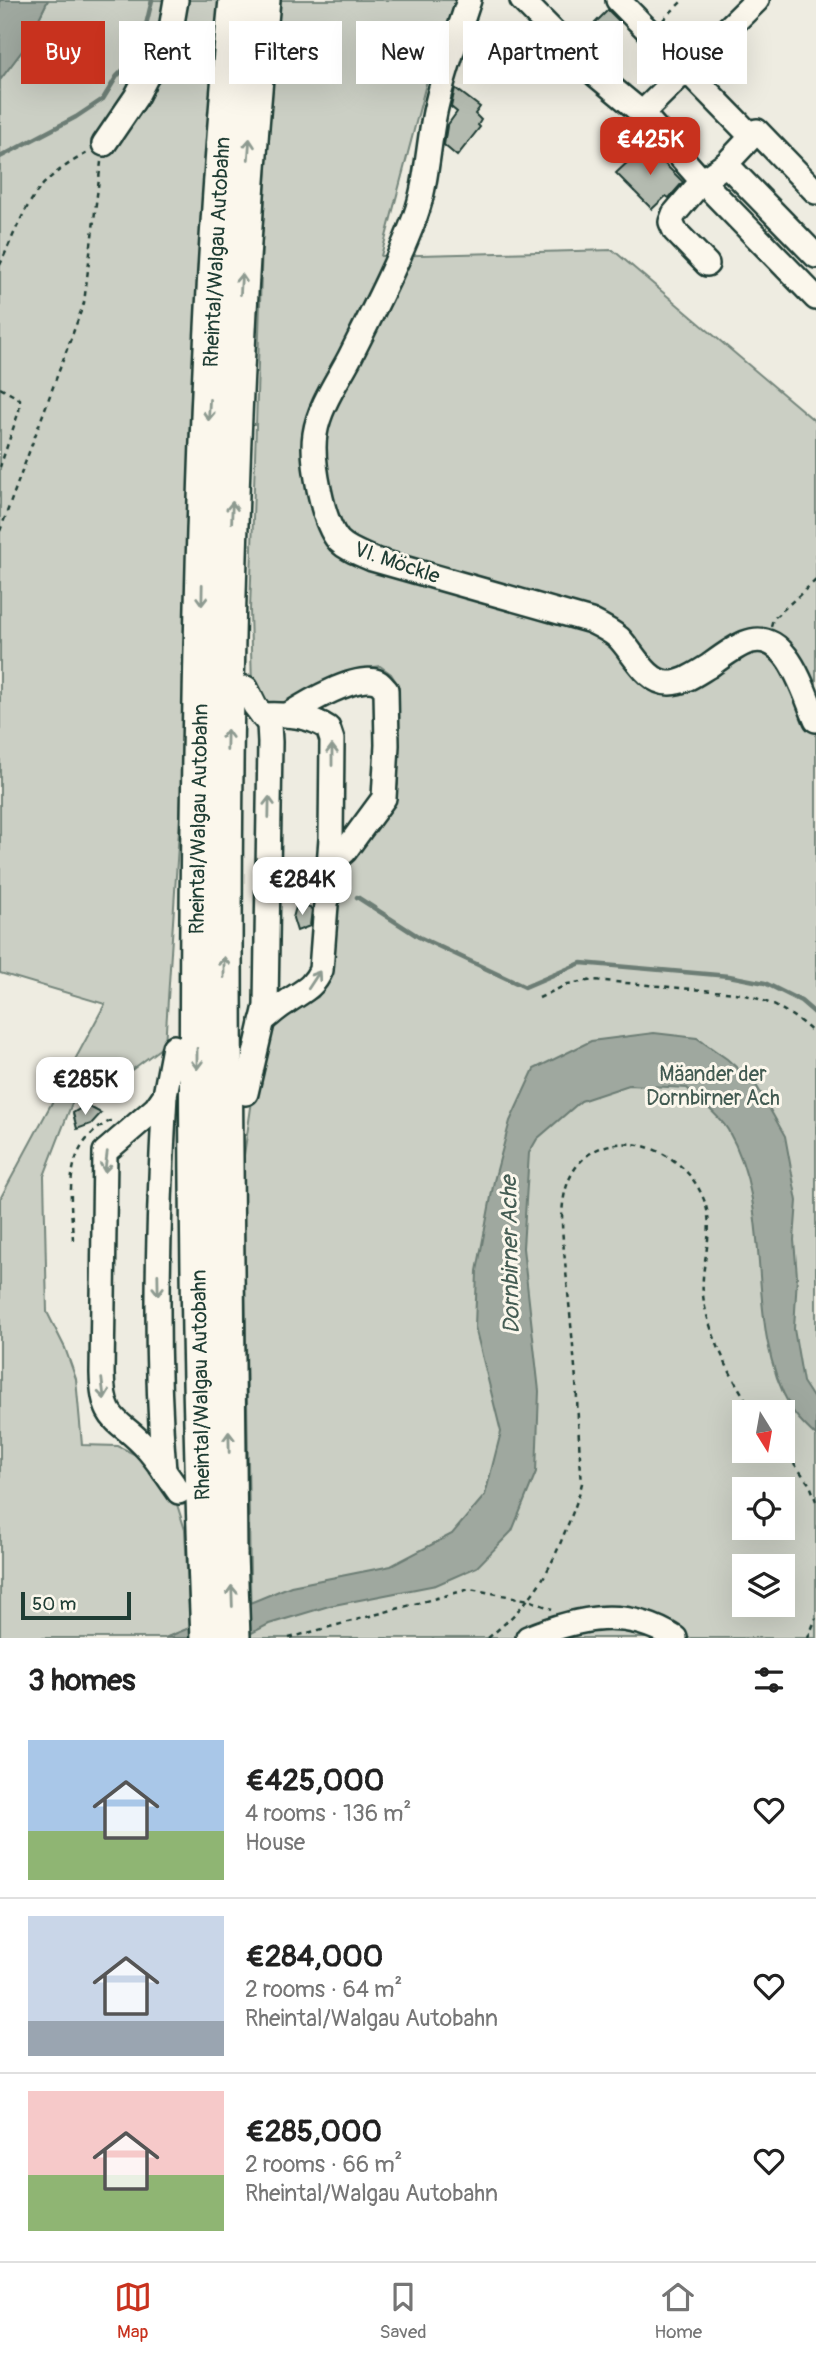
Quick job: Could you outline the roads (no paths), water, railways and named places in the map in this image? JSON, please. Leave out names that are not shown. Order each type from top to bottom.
[{"type":"highway","name":"Rheintal/Walgau Autobahn","points":[[233,1638],[210,1559],[197,1232],[197,893],[207,447],[218,210],[236,0]]},
{"type":"highway","name":"Rheintal/Walgau Autobahn","points":[[210,1559],[226,1232],[224,911],[236,370],[245,207],[262,0]]},
{"type":"highway","points":[[230,580],[240,617],[242,670],[254,701]]},
{"type":"highway","points":[[174,1047],[185,912],[197,893]]},
{"type":"highway","points":[[226,1232],[246,1093]]},
{"type":"highway","points":[[171,1481],[184,1499],[210,1559],[195,1586],[206,1595],[208,1638]]},
{"type":"street","points":[[104,144],[136,97],[171,29],[176,0]]},
{"type":"street","name":"VI. Möckle","points":[[469,0],[436,109],[422,193],[415,215],[378,302],[323,409],[315,432],[314,462],[321,496],[333,531],[349,549],[372,559],[591,621],[619,638],[656,681],[670,683],[689,678],[744,643],[768,639],[778,645],[787,657],[816,720]]},
{"type":"street","points":[[522,0],[596,75],[642,113],[702,181],[816,298]]},
{"type":"street","points":[[618,0],[639,21]]},
{"type":"street","points":[[736,21],[757,0]]},
{"type":"street","points":[[642,113],[672,84]]},
{"type":"street","points":[[701,84],[751,136]]},
{"type":"street","points":[[707,264],[675,232],[671,222],[674,214],[702,181],[726,164],[757,131],[816,192]]},
{"type":"street","points":[[726,164],[816,256]]},
{"type":"street","points":[[288,715],[341,687],[366,679],[378,682],[386,690],[384,798],[345,851],[329,864]]},
{"type":"street","points":[[254,701],[288,715],[319,722],[328,728],[332,740],[329,864],[321,970],[316,981],[262,1021]]},
{"type":"street","points":[[246,1093],[266,1006],[267,964],[270,742],[269,724],[254,701]]},
{"type":"street","points":[[171,1481],[160,1424],[158,1262],[165,1095],[174,1047]]},
{"type":"street","points":[[165,1095],[147,1118],[105,1152],[102,1392],[108,1413],[148,1449],[171,1481]]},
{"type":"street","points":[[528,1638],[581,1621],[619,1618],[639,1620],[675,1638]]},
{"type":"water","points":[[0,0],[48,0],[38,21],[21,21],[21,52],[0,80]]},
{"type":"water","name":"Dornbirner Ache","points":[[654,1033],[697,1038],[727,1059],[756,1085],[785,1136],[797,1201],[794,1329],[803,1382],[816,1402],[816,1436],[795,1414],[795,1400],[787,1400],[776,1375],[762,1306],[752,1197],[743,1163],[728,1130],[687,1088],[629,1085],[581,1101],[537,1139],[529,1153],[523,1248],[539,1391],[536,1472],[512,1531],[477,1567],[436,1585],[329,1606],[269,1624],[242,1638],[165,1638],[291,1586],[391,1566],[452,1534],[485,1495],[501,1432],[475,1327],[477,1271],[494,1181],[510,1121],[534,1069],[591,1041]]},
{"type":"waterway","points":[[0,157],[76,117],[103,99],[117,76],[139,54],[152,0]]},
{"type":"waterway","points":[[357,897],[419,937],[525,987],[581,963],[729,976],[765,983],[801,1001],[816,1014]]},
{"type":"park label","name":"Mäander der Dornbirner Ach","points":[[713,1086]]}]
